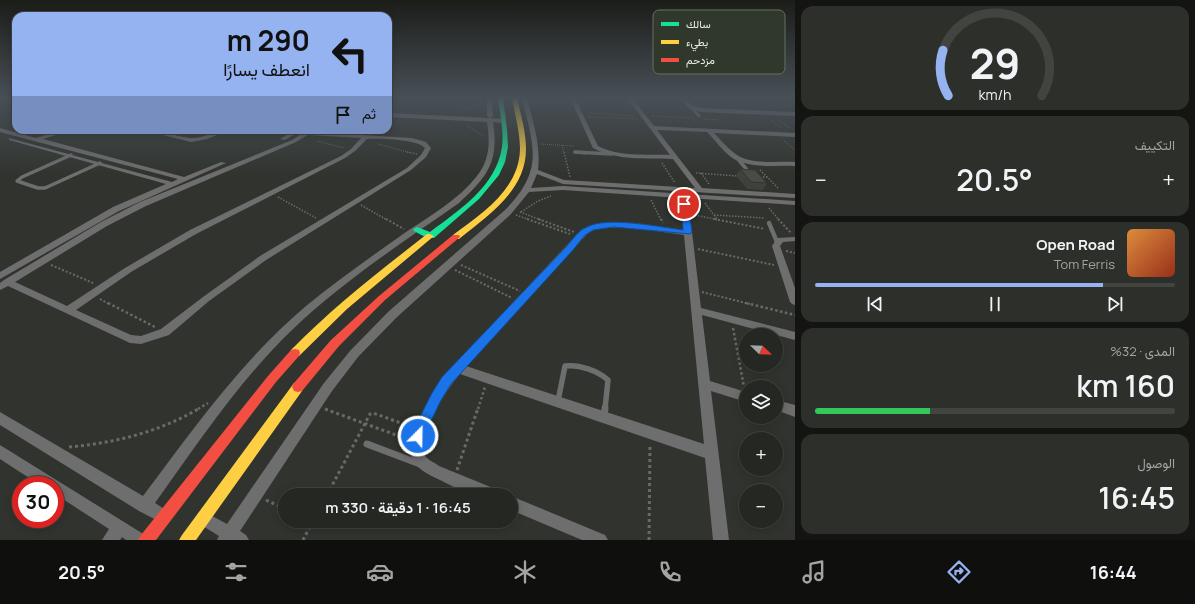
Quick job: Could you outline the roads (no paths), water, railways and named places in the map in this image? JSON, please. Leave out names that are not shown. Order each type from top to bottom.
[{"type":"street","points":[[144,506],[208,421],[263,353],[314,304],[456,201],[475,184],[487,167],[491,156],[492,143],[490,123]]},
{"type":"street","points":[[187,540],[295,390],[335,343],[376,303],[500,200],[506,178],[506,145],[503,123]]},
{"type":"street","points":[[146,540],[292,356],[343,306],[484,192],[506,178],[523,160],[523,123]]},
{"type":"street","points":[[203,518],[232,538],[255,495],[315,406],[341,370],[366,340],[509,210],[526,190],[535,171],[537,157],[535,143],[529,123]]},
{"type":"street","points":[[584,123],[596,147],[603,151],[614,154],[674,157]]},
{"type":"street","points":[[648,123],[700,194]]},
{"type":"street","points":[[651,128],[792,133]]},
{"type":"street","points":[[0,130],[12,133]]},
{"type":"street","points":[[709,131],[735,156],[752,161],[795,164]]},
{"type":"street","points":[[15,134],[185,179]]},
{"type":"street","points":[[30,138],[43,134]]},
{"type":"street","points":[[37,140],[56,134]]},
{"type":"street","points":[[164,134],[191,140],[205,138],[216,134]]},
{"type":"street","points":[[0,276],[80,229],[136,199],[286,138],[301,134]]},
{"type":"street","points":[[4,284],[104,224],[143,204],[303,134]]},
{"type":"street","points":[[4,284],[68,310],[130,339],[141,340],[153,337],[165,332],[235,277],[321,221],[409,169],[424,156],[428,148],[424,143],[419,141],[364,139],[315,134]]},
{"type":"street","points":[[0,136],[172,184]]},
{"type":"street","points":[[68,310],[102,287],[193,232],[353,150],[364,139]]},
{"type":"street","points":[[535,171],[551,179],[571,182],[795,203]]},
{"type":"street","points":[[526,190],[563,188],[648,194],[681,192]]},
{"type":"street","points":[[700,194],[715,191],[795,196]]},
{"type":"street","points":[[681,192],[685,213],[694,290],[721,540]]},
{"type":"street","points":[[136,199],[143,204]]},
{"type":"street","points":[[477,488],[427,467],[418,456],[416,442],[436,397],[457,368],[580,236],[591,228],[605,224],[687,232]]},
{"type":"street","points":[[414,231],[431,236]]},
{"type":"street","points":[[795,238],[777,242],[776,249],[795,302]]},
{"type":"street","points":[[696,310],[795,336]]},
{"type":"street","points":[[457,368],[711,453]]},
{"type":"street","points":[[704,384],[739,395]]},
{"type":"street","points":[[783,407],[795,411]]},
{"type":"street","points":[[0,418],[164,517]]},
{"type":"street","points":[[0,451],[39,476]]},
{"type":"street","points":[[64,492],[140,540]]},
{"type":"street","points":[[518,506],[600,540]]},
{"type":"street","points":[[110,540],[120,528]]},
{"type":"lane","points":[[575,152],[614,154]]},
{"type":"lane","points":[[70,155],[22,177],[17,181],[38,188],[45,188],[100,164]]},
{"type":"lane","points":[[735,156],[748,171]]},
{"type":"lane","points":[[768,221],[777,242]]},
{"type":"lane","points":[[558,401],[566,366],[571,365],[602,374],[608,380],[604,417]]},
{"type":"lane","points":[[367,444],[427,467]]}]
